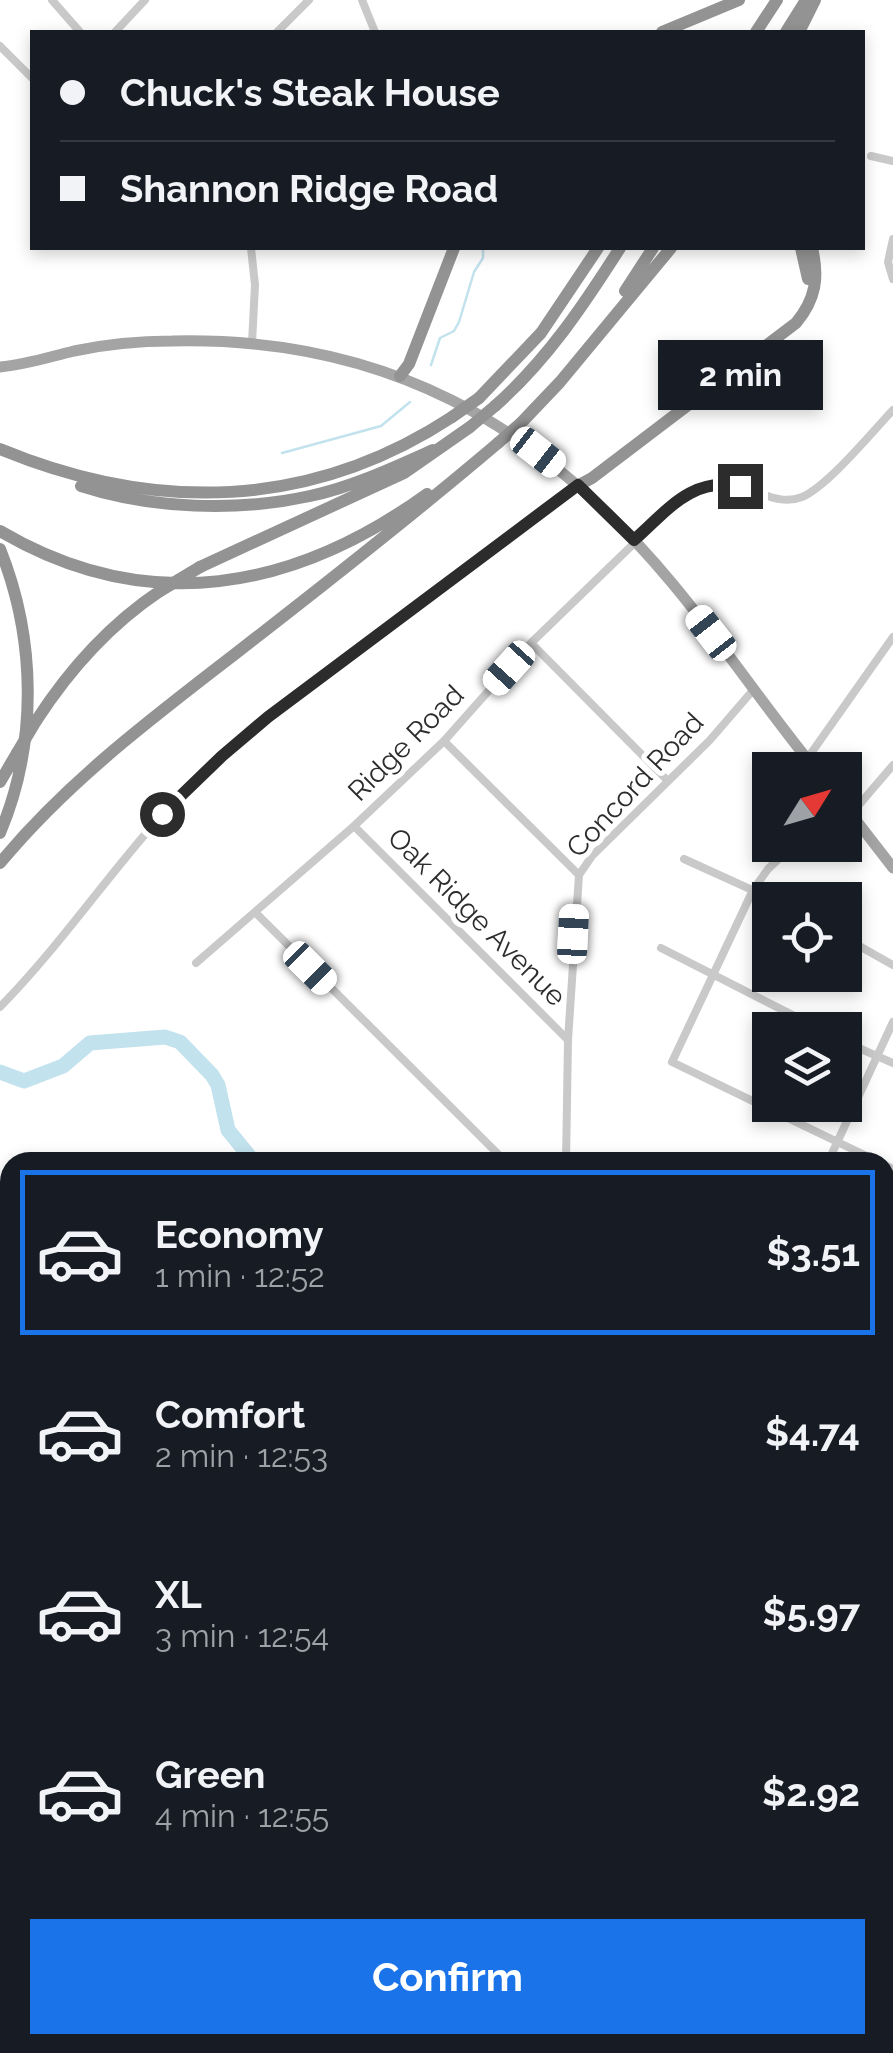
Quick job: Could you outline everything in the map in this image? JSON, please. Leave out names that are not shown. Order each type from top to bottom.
[{"type":"highway","points":[[667,30],[739,0]]},
{"type":"highway","points":[[757,30],[776,0]]},
{"type":"highway","points":[[787,30],[806,0]]},
{"type":"highway","points":[[800,30],[815,0]]},
{"type":"highway","points":[[400,376],[402,361],[445,250]]},
{"type":"highway","points":[[400,376],[453,250]]},
{"type":"highway","points":[[0,450],[120,486],[175,493],[288,486],[344,471],[395,451],[478,398],[541,333],[597,250]]},
{"type":"highway","points":[[0,450],[54,476],[116,496],[204,505],[310,496],[350,485],[432,450],[470,428],[496,406],[566,332],[619,250]]},
{"type":"highway","points":[[578,358],[652,250]]},
{"type":"highway","points":[[0,862],[105,756],[408,520],[521,423],[669,250]]},
{"type":"highway","points":[[578,485],[588,471],[791,318],[806,288],[807,264],[802,250]]},
{"type":"highway","points":[[578,485],[796,323],[814,291],[817,276],[812,250]]},
{"type":"highway","points":[[0,531],[65,562],[123,576],[182,582],[240,579],[298,565],[351,543],[498,443]]},
{"type":"highway","points":[[0,782],[58,688],[97,644],[160,591],[200,567],[404,473],[432,450]]},
{"type":"highway","points":[[0,549],[23,631],[28,700],[16,788],[0,834]]},
{"type":"main road","points":[[0,368],[123,344],[186,340],[252,343],[346,358],[400,376],[491,421],[578,485],[634,540],[690,605],[802,752]]},
{"type":"main road","points":[[862,827],[893,868]]},
{"type":"street","points":[[52,0],[78,30]]},
{"type":"street","points":[[118,30],[145,0]]},
{"type":"street","points":[[279,30],[309,0]]},
{"type":"street","points":[[362,0],[374,30]]},
{"type":"street","points":[[0,46],[30,76]]},
{"type":"street","points":[[871,156],[893,161]]},
{"type":"street","points":[[893,239],[888,262],[893,279]]},
{"type":"street","points":[[252,250],[252,343]]},
{"type":"street","name":"Ridge Road","points":[[196,962],[354,826],[444,741],[531,643],[682,497],[698,487],[720,482],[789,500],[804,496],[893,410]]},
{"type":"street","points":[[0,1007],[42,962],[162,814],[222,756],[268,717],[578,485]]},
{"type":"street","points":[[820,752],[893,637]]},
{"type":"street","points":[[531,643],[668,781]]},
{"type":"street","name":"Concord Road","points":[[566,1152],[568,1040],[579,875],[592,856],[710,740],[754,689]]},
{"type":"street","points":[[444,741],[579,875]]},
{"type":"street","points":[[862,795],[893,764]]},
{"type":"street","name":"Oak Ridge Avenue","points":[[354,826],[568,1040]]},
{"type":"street","points":[[684,858],[752,890]]},
{"type":"street","points":[[759,882],[775,862]]},
{"type":"street","points":[[752,892],[672,1062],[858,1152]]},
{"type":"street","points":[[255,912],[496,1152]]},
{"type":"street","points":[[661,948],[788,1012]]},
{"type":"street","points":[[862,948],[893,965]]},
{"type":"street","points":[[833,1152],[893,1022]]},
{"type":"street","points":[[862,1049],[893,1064]]},
{"type":"waterway","points":[[431,365],[440,338],[454,331],[459,322],[483,250]]},
{"type":"waterway","points":[[282,453],[381,426],[410,402]]},
{"type":"waterway","points":[[0,1072],[24,1081],[63,1066],[90,1043],[165,1037],[180,1042],[212,1075],[228,1130],[246,1152]]},
{"type":"route","points":[[162,814],[268,717],[578,485],[634,540],[698,487],[720,482],[740,486]]}]
